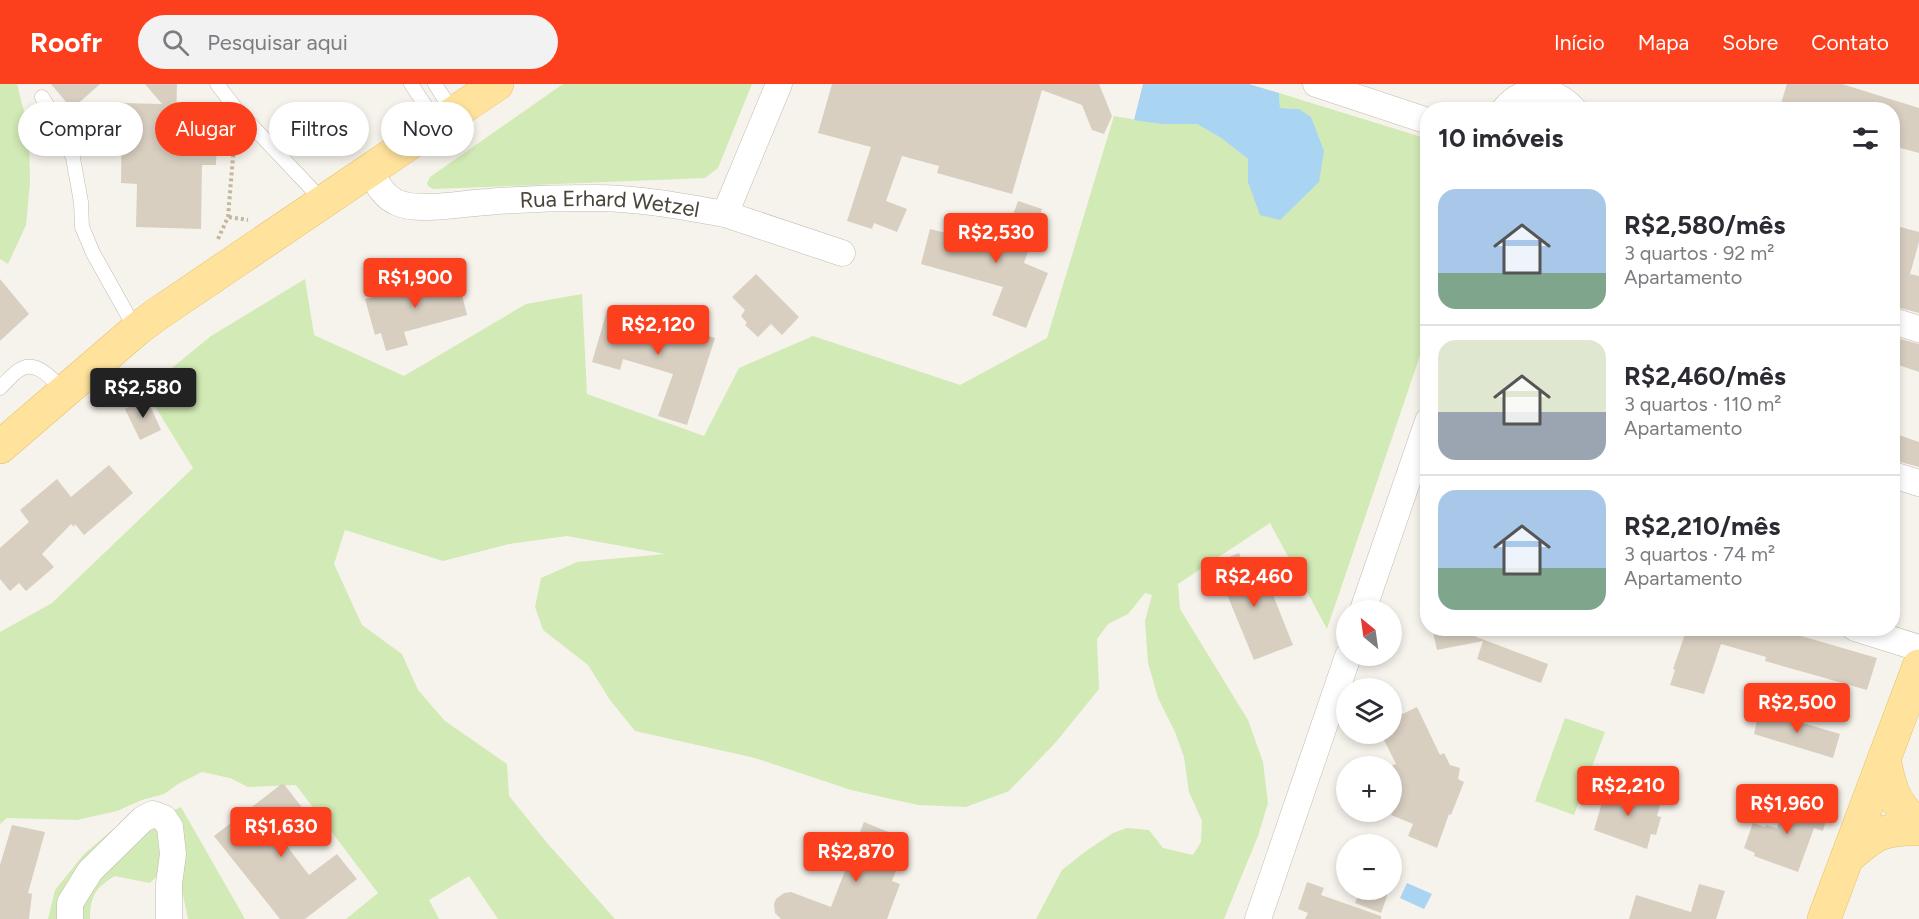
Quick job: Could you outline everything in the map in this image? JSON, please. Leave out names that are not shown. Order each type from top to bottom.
[{"type":"main road","points":[[472,102],[497,84]]},
{"type":"main road","points":[[0,447],[136,330],[195,287],[392,156]]},
{"type":"main road","points":[[1824,919],[1919,666]]},
{"type":"main road","points":[[1884,759],[1890,791],[1903,811],[1919,828]]},
{"type":"main road","points":[[1847,858],[1869,838],[1895,828],[1919,828]]},
{"type":"street","name":"Rua Erhard Wetzel","points":[[370,171],[382,191],[396,202],[412,206],[541,198],[596,198],[656,201],[725,214],[779,84]]},
{"type":"street","points":[[1316,84],[1420,118]]},
{"type":"street","points":[[1510,102],[1523,94],[1538,91],[1552,93],[1568,102]]},
{"type":"street","points":[[725,214],[842,253]]},
{"type":"street","points":[[1900,323],[1919,329]]},
{"type":"street","points":[[1367,600],[1420,445]]},
{"type":"street","points":[[1900,477],[1919,483]]},
{"type":"street","points":[[1881,636],[1919,648]]},
{"type":"street","points":[[1258,919],[1345,666]]},
{"type":"street","points":[[70,919],[70,903],[90,871],[143,819],[153,814],[164,818],[170,827],[173,854],[169,884],[169,919]]},
{"type":"lane","points":[[217,84],[231,102]]},
{"type":"lane","points":[[411,84],[428,102]]},
{"type":"lane","points":[[435,84],[440,102]]},
{"type":"lane","points":[[42,97],[61,128],[73,158],[81,202],[82,227],[93,253],[136,330]]},
{"type":"lane","points":[[257,131],[324,202]]},
{"type":"lane","points":[[0,388],[23,368],[32,367],[50,377],[64,392]]},
{"type":"path","points":[[218,240],[228,217],[233,156]]},
{"type":"green space","points":[[0,84],[17,84],[22,102],[18,102],[18,156],[29,156],[30,183],[26,225],[8,264],[0,259]]},
{"type":"green space","points":[[563,84],[752,84],[718,168],[705,178],[433,189],[428,186],[430,177],[460,156],[474,156],[474,146]]},
{"type":"green space","points":[[1279,93],[1420,137],[1420,356],[1327,629],[1270,523],[1178,584],[1180,609],[1248,720],[1263,762],[1268,803],[1258,836],[1224,919],[1036,919],[1062,870],[1113,833],[1127,828],[1149,830],[1163,848],[1193,855],[1201,842],[1202,821],[1189,792],[1184,757],[1175,732],[1158,698],[1148,663],[1145,621],[1152,595],[1145,593],[1128,614],[1108,624],[1097,639],[1099,689],[1056,742],[1009,791],[966,807],[918,805],[851,790],[755,758],[635,731],[610,700],[588,665],[543,630],[535,607],[541,578],[577,562],[665,554],[567,536],[509,544],[443,561],[345,530],[334,564],[362,625],[402,654],[418,690],[445,721],[507,764],[509,796],[615,919],[498,919],[469,876],[429,900],[439,919],[346,919],[378,893],[296,785],[248,787],[230,778],[202,772],[164,794],[142,800],[117,811],[77,820],[7,818],[0,824],[0,632],[52,603],[193,468],[145,390],[211,336],[305,279],[314,335],[404,376],[526,304],[582,294],[587,394],[704,436],[739,368],[813,336],[960,385],[1047,338],[1114,116],[1161,124],[1197,124],[1221,138],[1248,159],[1248,182],[1299,109],[1280,108]]},
{"type":"green space","points":[[1565,718],[1605,732],[1574,815],[1535,801]]},
{"type":"green space","points":[[181,807],[245,919],[188,919],[182,890],[165,868],[150,883],[115,876],[108,880],[95,893],[91,904],[90,919],[48,919],[55,890],[84,854],[123,821],[146,808],[168,813]]},
{"type":"water","points":[[1143,84],[1249,84],[1279,93],[1280,108],[1299,109],[1311,117],[1324,151],[1319,182],[1280,220],[1260,215],[1248,182],[1248,159],[1221,138],[1197,124],[1161,124],[1134,120]]},
{"type":"water","points":[[1407,883],[1432,894],[1424,909],[1402,899]]},
{"type":"building","points":[[51,84],[100,84],[80,102],[66,102]]},
{"type":"building","points":[[145,84],[177,84],[177,102],[160,102]]},
{"type":"building","points":[[832,84],[1099,84],[1112,116],[1104,134],[1092,130],[1082,105],[1042,90],[1012,194],[937,173],[939,166],[902,156],[886,201],[907,209],[897,232],[874,223],[872,229],[847,221],[871,147],[818,133]]},
{"type":"building","points":[[1787,84],[1842,84],[1900,102],[1781,102]]},
{"type":"building","points":[[1900,102],[1919,108],[1919,153],[1900,148]]},
{"type":"building","points":[[143,104],[155,104],[155,156],[216,156],[216,165],[202,165],[201,229],[136,227],[137,184],[121,183],[121,156],[143,156]]},
{"type":"building","points":[[1018,201],[1042,209],[1024,263],[1048,273],[1026,328],[992,315],[1003,287],[921,264],[930,229],[1000,251]]},
{"type":"building","points":[[1900,227],[1919,232],[1919,242],[1910,274],[1919,276],[1919,313],[1900,308]]},
{"type":"building","points":[[756,274],[799,317],[782,335],[771,324],[758,337],[745,325],[747,323],[741,316],[745,310],[732,297]]},
{"type":"building","points":[[457,275],[467,315],[404,332],[408,345],[386,351],[381,333],[375,335],[365,299]]},
{"type":"building","points":[[0,279],[29,314],[0,341]]},
{"type":"building","points":[[627,310],[715,338],[687,425],[658,416],[673,374],[623,359],[620,370],[592,362],[607,311],[625,316]]},
{"type":"building","points":[[1900,339],[1919,344],[1919,372],[1900,365]]},
{"type":"building","points":[[147,399],[161,430],[140,440],[125,409]]},
{"type":"building","points":[[1900,435],[1919,442],[1919,467],[1900,462]]},
{"type":"building","points":[[109,465],[133,493],[84,535],[75,524],[74,527],[71,524],[42,554],[54,567],[26,591],[19,583],[10,591],[0,579],[0,548],[29,522],[20,510],[57,479],[71,497]]},
{"type":"building","points":[[1239,553],[1250,580],[1265,575],[1293,645],[1254,660],[1214,563]]},
{"type":"building","points":[[1434,636],[1474,636],[1548,664],[1541,683],[1477,659],[1483,641],[1437,650]]},
{"type":"building","points":[[1684,636],[1801,636],[1877,658],[1867,690],[1765,661],[1766,657],[1721,644],[1704,694],[1670,685],[1675,670],[1673,669]]},
{"type":"building","points":[[1417,707],[1440,755],[1444,753],[1450,765],[1460,768],[1458,779],[1464,782],[1437,848],[1408,836],[1413,824],[1402,820],[1402,756],[1392,756],[1386,744],[1402,744],[1402,714]]},
{"type":"building","points":[[1759,710],[1840,734],[1833,758],[1754,734]]},
{"type":"building","points":[[283,783],[308,815],[280,837],[309,875],[337,854],[357,879],[305,919],[280,919],[214,836]]},
{"type":"building","points":[[1607,785],[1661,802],[1657,816],[1661,817],[1656,835],[1651,834],[1647,849],[1594,830]]},
{"type":"building","points":[[1786,797],[1829,810],[1823,831],[1814,828],[1798,872],[1754,856],[1755,853],[1744,848],[1753,823],[1777,828]]},
{"type":"building","points":[[864,822],[908,840],[892,881],[900,884],[887,919],[781,919],[775,913],[774,904],[776,899],[784,893],[791,892],[831,907]]},
{"type":"building","points":[[12,825],[45,832],[28,893],[32,894],[29,919],[0,919],[0,865]]},
{"type":"building","points":[[1307,882],[1324,888],[1321,895],[1381,916],[1381,919],[1305,919],[1308,913],[1298,909]]},
{"type":"building","points":[[1699,884],[1725,891],[1716,919],[1629,919],[1636,895],[1691,912]]},
{"type":"building","points":[[1356,900],[1386,900],[1381,913],[1355,903]]}]
